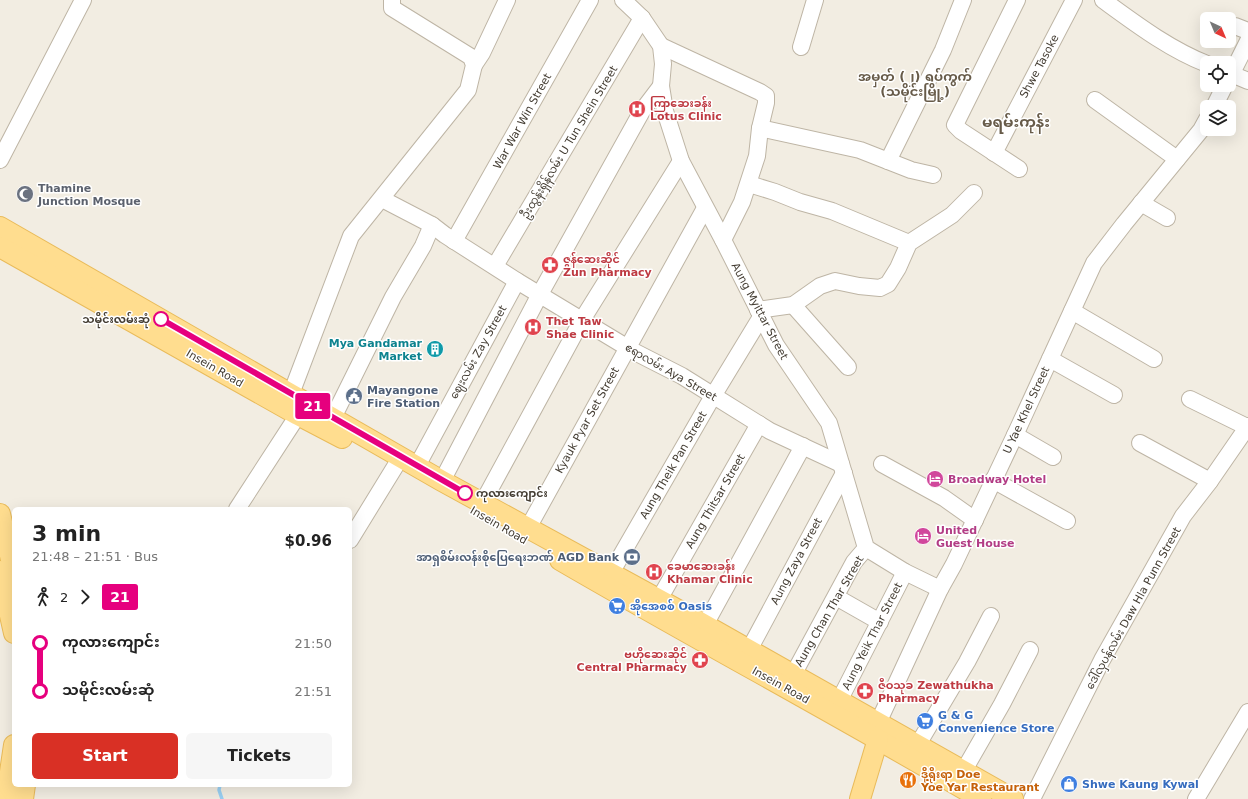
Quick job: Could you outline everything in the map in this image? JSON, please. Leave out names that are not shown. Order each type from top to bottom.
[{"type":"main road","points":[[0,227],[291,394],[330,424],[404,463]]},
{"type":"main road","name":"Insein Road","points":[[8,251],[298,415],[330,424]]},
{"type":"main road","name":"Insein Road","points":[[404,463],[442,480],[611,573],[655,606],[705,625],[839,701],[878,731],[980,799]]},
{"type":"main road","name":"Insein Road","points":[[404,463],[878,731],[917,746],[1013,799]]},
{"type":"main road","points":[[0,514],[12,564]]},
{"type":"main road","points":[[0,571],[12,624]]},
{"type":"main road","points":[[860,799],[878,731]]},
{"type":"main road","points":[[6,799],[10,754]]},
{"type":"main road","points":[[23,799],[25,787]]},
{"type":"street","points":[[0,160],[83,0]]},
{"type":"street","points":[[392,0],[392,8],[473,61]]},
{"type":"street","points":[[291,394],[351,236],[468,90],[473,61],[482,53],[507,0]]},
{"type":"street","name":"War War Win Street","points":[[454,241],[590,0]]},
{"type":"street","name":"Aung Myittar Street","points":[[623,0],[642,18],[661,46],[663,64],[661,86],[665,111],[681,161],[776,345],[829,422],[866,548]]},
{"type":"street","points":[[801,47],[815,0]]},
{"type":"street","points":[[888,161],[943,50],[963,0]]},
{"type":"street","points":[[1017,0],[955,125],[961,131],[1019,169]]},
{"type":"street","name":"Shwe Tasoke","points":[[994,152],[1074,0]]},
{"type":"street","points":[[1104,0],[1147,32],[1200,61]]},
{"type":"street","name":"ဦးထွန်းရှိန်လမ်း U Tun Shein Street","points":[[495,266],[642,18]]},
{"type":"street","points":[[1236,26],[1248,31]]},
{"type":"street","points":[[1236,64],[1248,41]]},
{"type":"street","points":[[661,46],[766,96],[757,156],[749,184],[742,202],[723,240]]},
{"type":"street","points":[[1236,79],[1248,81]]},
{"type":"street","points":[[442,480],[540,294],[642,111],[661,86]]},
{"type":"street","points":[[1095,100],[1177,159]]},
{"type":"street","points":[[760,128],[860,150],[911,170],[933,175]]},
{"type":"street","name":"U Yae Khel Street","points":[[878,731],[940,589],[975,520],[1094,263],[1200,131]]},
{"type":"street","points":[[483,502],[582,320],[681,161]]},
{"type":"street","points":[[749,184],[800,202],[832,211],[909,243]]},
{"type":"street","points":[[760,314],[792,305],[820,286],[835,281],[859,286],[880,288],[888,284],[898,268],[909,243],[952,215],[974,194]]},
{"type":"street","name":"ဧရာလမ်း Aya Street","points":[[382,199],[432,225],[454,241],[517,281],[627,347],[682,376],[770,431],[803,446],[843,468]]},
{"type":"street","points":[[1141,203],[1167,218]]},
{"type":"street","name":"Kyauk Pyar Set Street","points":[[528,528],[705,208]]},
{"type":"street","points":[[330,424],[394,297],[423,246],[432,225]]},
{"type":"street","name":"ဈေးလမ်း Zay Street","points":[[352,537],[404,463],[517,281]]},
{"type":"street","points":[[792,305],[848,367]]},
{"type":"street","points":[[1072,311],[1154,359]]},
{"type":"street","name":"Aung Theik Pan Street","points":[[611,573],[760,314]]},
{"type":"street","points":[[1050,359],[1114,395]]},
{"type":"street","points":[[1190,399],[1248,427]]},
{"type":"street","points":[[238,507],[298,415]]},
{"type":"street","name":"Aung Thitsar Street","points":[[655,606],[759,424]]},
{"type":"street","name":"ဒေါ်လှပန်လမ်း Daw Hla Punn Street","points":[[1032,799],[1102,660],[1183,516],[1248,427]]},
{"type":"street","points":[[1015,435],[1053,457]]},
{"type":"street","points":[[1140,443],[1210,481]]},
{"type":"street","points":[[705,625],[803,446]]},
{"type":"street","points":[[882,464],[944,498],[975,520]]},
{"type":"street","name":"Aung Zaya Street","points":[[749,650],[843,468]]},
{"type":"street","points":[[993,480],[1067,521]]},
{"type":"street","points":[[0,514],[12,514]]},
{"type":"street","points":[[866,548],[906,572],[940,589]]},
{"type":"street","name":"Aung Chan Thar Street","points":[[793,675],[854,562],[866,548]]},
{"type":"street","name":"Aung Yeik Thar Street","points":[[839,701],[906,572]]},
{"type":"street","points":[[836,597],[880,622]]},
{"type":"street","points":[[917,746],[967,662],[991,616]]},
{"type":"street","points":[[963,772],[1002,704],[1030,650]]},
{"type":"street","points":[[1196,799],[1248,712]]},
{"type":"waterway","points":[[220,787],[222,799]]},
{"type":"bus line","name":"21","points":[[161,319],[465,493]]},
{"type":"place","name":"ကြာဆေးခန်း Lotus Clinic","points":[[637,109]]},
{"type":"place","name":"Thamine Junction Mosque","points":[[25,194]]},
{"type":"place","name":"ဇွန်ဆေးဆိုင် Zun Pharmacy","points":[[550,265]]},
{"type":"place","name":"သမိုင်းလမ်းဆုံ","points":[[161,319]]},
{"type":"place","name":"Thet Taw Shae Clinic","points":[[533,327]]},
{"type":"place","name":"Mya Gandamar Market","points":[[435,349]]},
{"type":"place","name":"Mayangone Fire Station","points":[[354,396]]},
{"type":"place","name":"Broadway Hotel","points":[[935,479]]},
{"type":"place","name":"ကုလားကျောင်း","points":[[465,493]]},
{"type":"place","name":"United Guest House","points":[[923,536]]},
{"type":"place","name":"အာရှစိမ်းလန်းစိုပြေရေးဘဏ် AGD Bank","points":[[632,557]]},
{"type":"place","name":"ခေမာဆေးခန်း Khamar Clinic","points":[[654,572]]},
{"type":"place","name":"အိုအေစစ် Oasis","points":[[617,606]]},
{"type":"place","name":"ဗဟိုဆေးဆိုင် Central Pharmacy","points":[[700,660]]},
{"type":"place","name":"ဇီဝသုခ Zewathukha Pharmacy","points":[[865,691]]},
{"type":"place","name":"G & G Convenience Store","points":[[925,721]]},
{"type":"place","name":"ဒို့ရိုးရာ Doe Yoe Yar Restaurant","points":[[908,780]]},
{"type":"place","name":"Shwe Kaung Kywal","points":[[1069,784]]},
{"type":"district","name":"အမှတ် (၂) ရပ်ကွက် (သမိုင်းမြို့)","points":[[915,84]]},
{"type":"district","name":"မရမ်းကုန်း","points":[[1016,122]]}]
